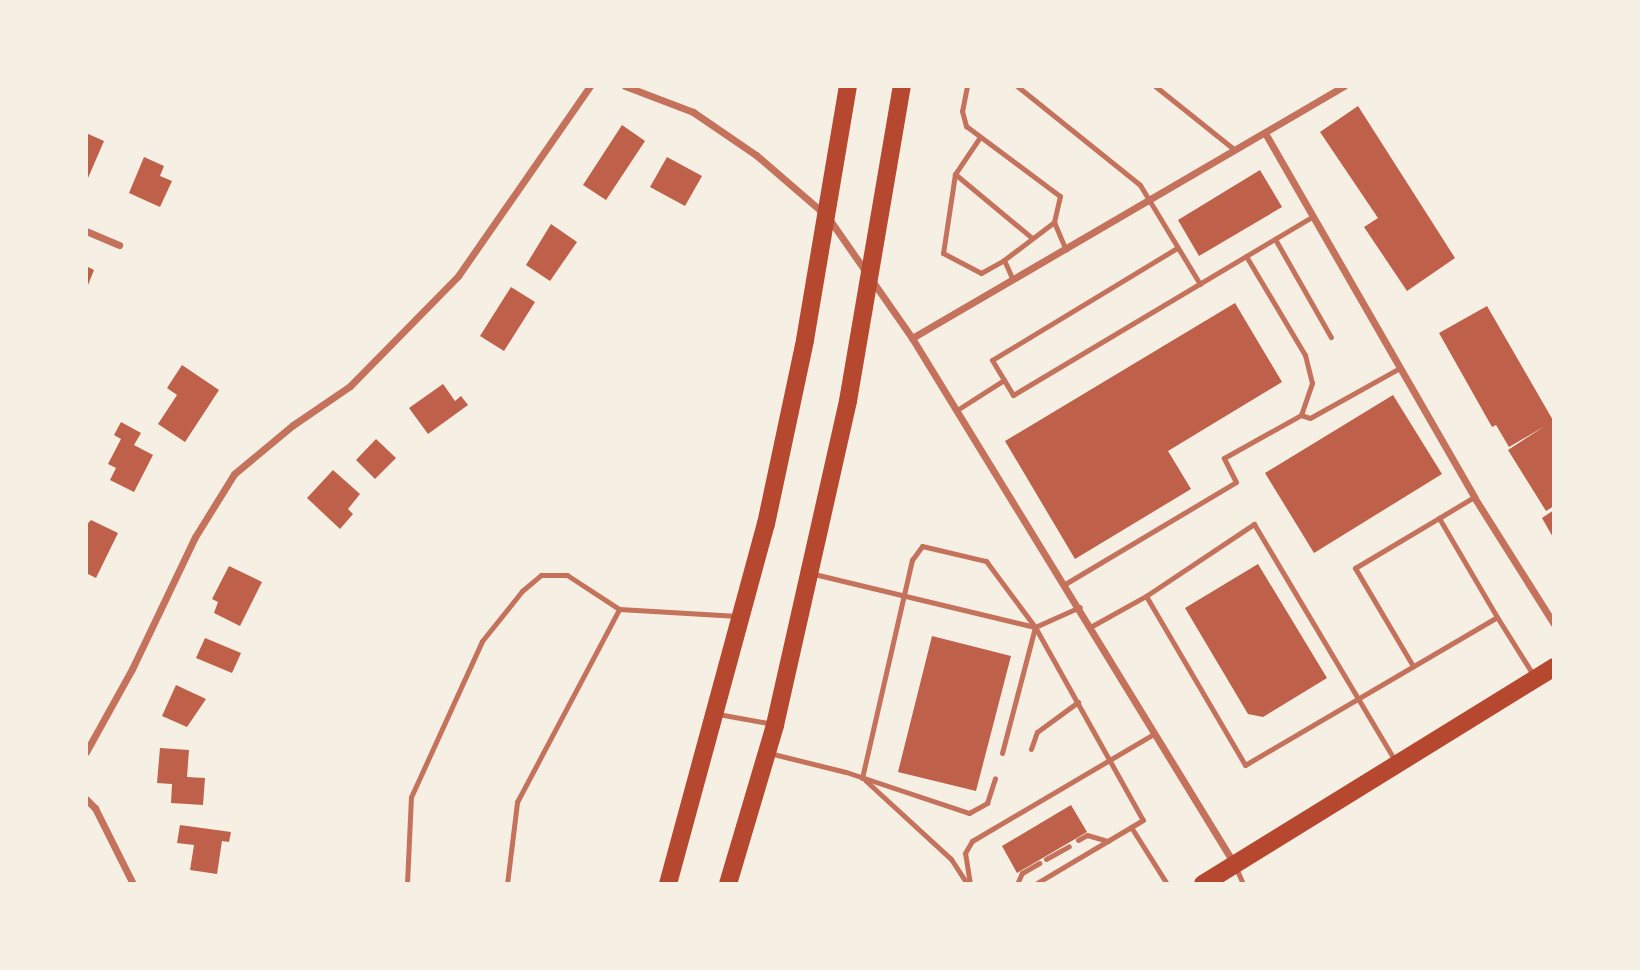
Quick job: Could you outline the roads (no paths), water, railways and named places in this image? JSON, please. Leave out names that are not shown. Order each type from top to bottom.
[{"type":"main road","points":[[668,884],[744,616],[805,340],[848,86]]},
{"type":"main road","points":[[728,884],[775,725],[809,573],[872,279],[902,86]]},
{"type":"main road","points":[[1203,884],[1554,667]]},
{"type":"street","points":[[86,752],[195,537],[233,474],[293,425],[350,386],[458,276],[590,86]]},
{"type":"street","points":[[625,86],[693,112],[756,155],[827,216],[912,338],[1092,626],[1235,865]]},
{"type":"street","points":[[912,338],[1344,86]]},
{"type":"street","points":[[1265,133],[1475,497],[1554,624]]},
{"type":"street","points":[[86,231],[119,245]]},
{"type":"street","points":[[86,799],[95,808],[133,884]]},
{"type":"lane","points":[[967,86],[962,111],[966,126],[1060,196],[1055,222],[1066,250]]},
{"type":"lane","points":[[1017,86],[1140,185],[1200,284]]},
{"type":"lane","points":[[1155,86],[1235,150]]},
{"type":"lane","points":[[980,137],[955,174],[943,253],[981,273],[1004,260],[1055,222]]},
{"type":"lane","points":[[955,174],[1032,238]]},
{"type":"lane","points":[[1177,248],[992,360],[1013,395],[1313,216]]},
{"type":"lane","points":[[1275,239],[1331,337]]},
{"type":"lane","points":[[1065,584],[1236,482],[1224,458],[1301,415],[1312,383],[1305,355],[1246,256]]},
{"type":"lane","points":[[1004,260],[1013,280]]},
{"type":"lane","points":[[1301,415],[1310,418],[1401,368]]},
{"type":"lane","points":[[957,410],[1004,380]]},
{"type":"lane","points":[[1413,666],[1355,568],[1475,497]]},
{"type":"lane","points":[[1439,518],[1535,679]]},
{"type":"lane","points":[[1092,626],[1146,596],[1254,524],[1398,765]]},
{"type":"lane","points":[[862,778],[912,560],[922,546],[986,561],[1035,627],[1143,820],[1035,884]]},
{"type":"lane","points":[[809,573],[1035,627],[1080,607]]},
{"type":"lane","points":[[407,884],[411,797],[482,641],[522,591],[541,575],[567,575],[619,609],[744,616]]},
{"type":"lane","points":[[1146,596],[1245,765],[1497,617]]},
{"type":"lane","points":[[507,884],[517,802],[619,609]]},
{"type":"lane","points":[[1002,753],[1035,627]]},
{"type":"lane","points":[[1031,749],[1037,732],[1078,702]]},
{"type":"lane","points":[[718,714],[775,725]]},
{"type":"lane","points":[[968,884],[965,853],[972,841],[1155,733]]},
{"type":"lane","points":[[766,753],[862,778],[969,813],[987,803],[995,778]]},
{"type":"lane","points":[[862,778],[951,859],[968,884]]},
{"type":"lane","points":[[1131,827],[1167,884]]},
{"type":"lane","points":[[1077,840],[1087,835],[1108,841]]},
{"type":"lane","points":[[1046,859],[1069,846]]},
{"type":"lane","points":[[1017,884],[1022,873],[1039,863]]},
{"type":"lane","points":[[1235,865],[1243,884]]}]
